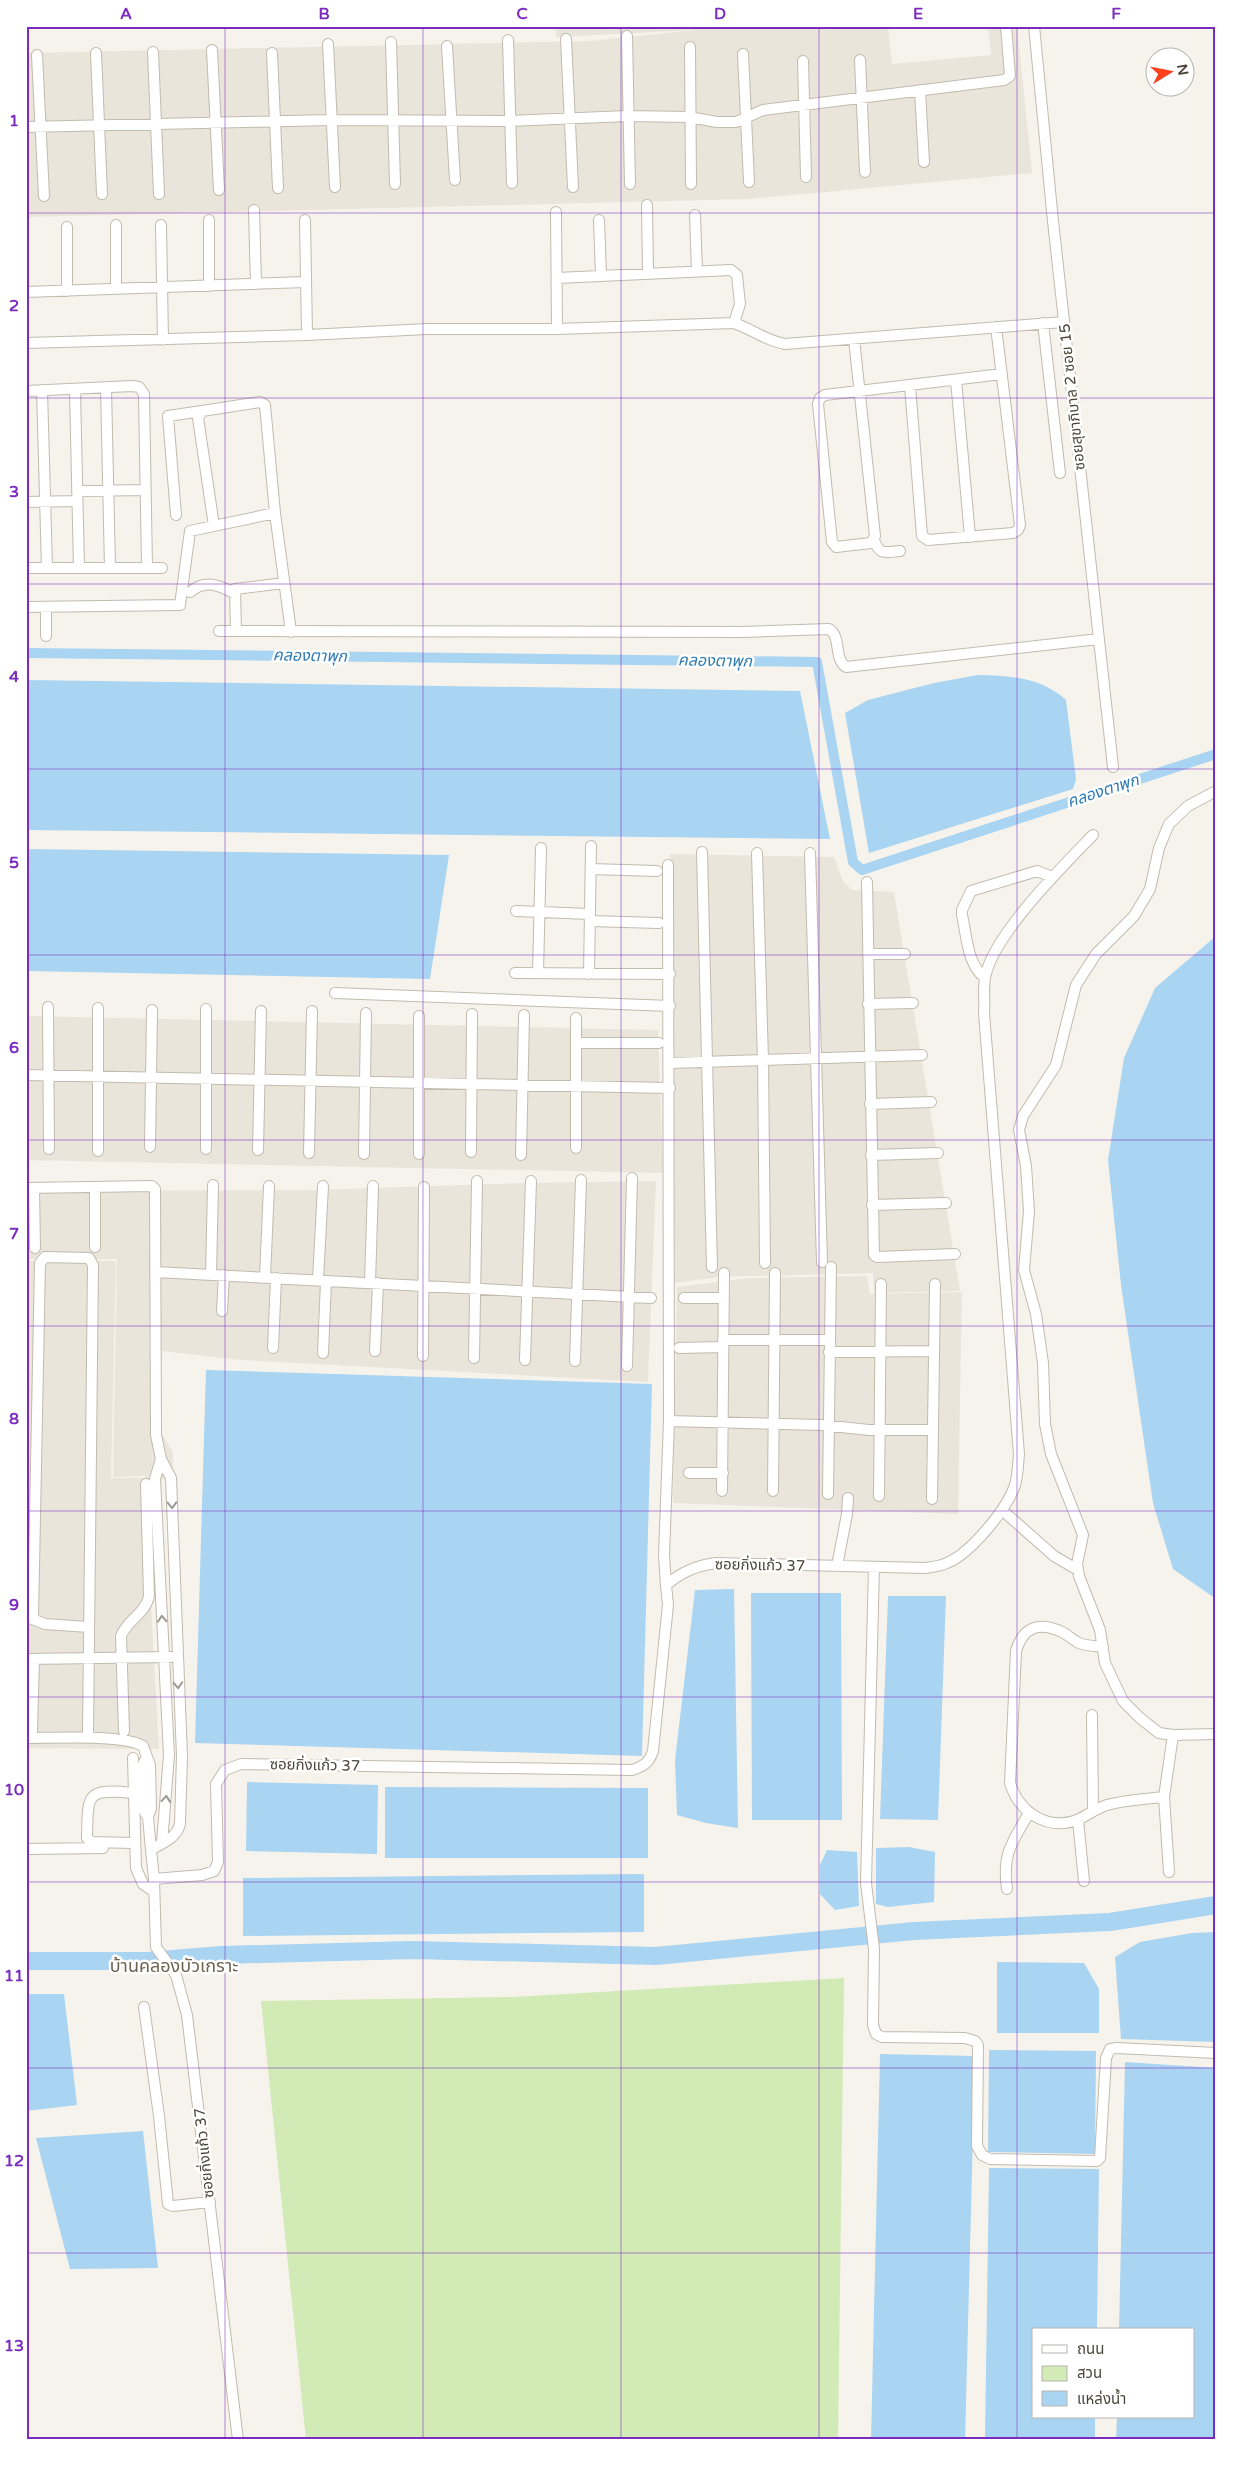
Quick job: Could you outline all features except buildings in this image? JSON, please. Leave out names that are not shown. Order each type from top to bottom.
[{"type":"street","points":[[26,127],[332,120],[392,121],[451,119],[509,121],[627,116],[690,117],[717,122],[736,122],[763,110],[862,96],[1004,80],[1010,76],[1006,26]]},
{"type":"street","name":"ซอยสุขาภิบาล 2 ซอย 15","points":[[1034,26],[1064,322],[1113,767]]},
{"type":"street","points":[[627,36],[627,116],[630,184]]},
{"type":"street","points":[[566,39],[573,187]]},
{"type":"street","points":[[508,40],[512,183]]},
{"type":"street","points":[[391,42],[395,184]]},
{"type":"street","points":[[328,44],[335,187]]},
{"type":"street","points":[[447,46],[454,180]]},
{"type":"street","points":[[690,46],[691,184]]},
{"type":"street","points":[[212,50],[219,190]]},
{"type":"street","points":[[153,52],[159,194]]},
{"type":"street","points":[[96,53],[102,194]]},
{"type":"street","points":[[272,53],[278,188]]},
{"type":"street","points":[[743,54],[749,182]]},
{"type":"street","points":[[37,55],[44,196]]},
{"type":"street","points":[[860,60],[865,172]]},
{"type":"street","points":[[803,62],[806,177]]},
{"type":"street","points":[[920,90],[924,162]]},
{"type":"street","points":[[647,205],[648,273]]},
{"type":"street","points":[[254,210],[256,284]]},
{"type":"street","points":[[556,212],[557,329]]},
{"type":"street","points":[[695,215],[697,271]]},
{"type":"street","points":[[209,220],[209,286]]},
{"type":"street","points":[[305,220],[307,336]]},
{"type":"street","points":[[598,220],[601,275]]},
{"type":"street","points":[[116,225],[116,289]]},
{"type":"street","points":[[161,225],[163,340]]},
{"type":"street","points":[[67,227],[67,291]]},
{"type":"street","points":[[557,278],[734,271],[737,275],[740,304],[734,323]]},
{"type":"street","points":[[26,292],[306,282]]},
{"type":"street","points":[[26,343],[307,336],[427,329],[557,329],[734,323],[748,328],[772,342],[786,344],[1064,322]]},
{"type":"street","points":[[1043,323],[1060,473]]},
{"type":"street","points":[[910,386],[922,536],[928,540],[1013,533],[1018,530],[1020,526],[996,327]]},
{"type":"street","points":[[854,339],[874,540],[878,549],[883,552],[900,551]]},
{"type":"street","points":[[874,540],[871,543],[836,547],[832,542],[818,404],[825,395],[1002,374]]},
{"type":"street","points":[[956,380],[970,537]]},
{"type":"street","points":[[26,391],[139,387],[144,394],[147,568]]},
{"type":"street","points":[[106,388],[110,568]]},
{"type":"street","points":[[42,390],[47,568]]},
{"type":"street","points":[[75,390],[79,568]]},
{"type":"street","points":[[176,515],[168,416],[260,402],[265,405],[275,513],[291,632]]},
{"type":"street","points":[[202,411],[198,418],[214,526]]},
{"type":"street","points":[[26,502],[45,501],[108,490],[145,490]]},
{"type":"street","points":[[26,607],[180,605],[190,531],[275,513]]},
{"type":"street","points":[[26,568],[162,568]]},
{"type":"street","points":[[236,631],[235,589],[284,583]]},
{"type":"street","points":[[190,592],[196,587],[215,584],[235,594]]},
{"type":"street","points":[[46,608],[46,636]]},
{"type":"street","points":[[219,631],[742,632],[829,629],[835,636],[840,662],[846,667],[1099,639]]},
{"type":"street","points":[[1216,791],[1188,806],[1169,824],[1159,848],[1150,889],[1134,916],[1096,954],[1076,985],[1056,1066],[1023,1116],[1019,1130],[1026,1166],[1029,1211],[1024,1270],[1036,1314],[1043,1363],[1046,1432],[1051,1454],[1083,1535],[1078,1570],[1100,1630],[1105,1663],[1123,1701],[1159,1733],[1173,1735],[1216,1734]]},
{"type":"street","name":"ซอยกิ่งแก้ว 37","points":[[238,2440],[187,2015],[176,1975],[156,1947],[152,1891],[154,1879],[202,1875],[214,1871],[218,1862],[216,1784],[220,1775],[233,1766],[241,1764],[632,1770],[641,1767],[648,1762],[653,1751],[668,1605],[666,1585],[687,1570],[716,1563],[932,1567],[946,1564],[968,1548],[1002,1510],[1014,1486],[1019,1454],[984,1013],[985,978],[992,957],[1002,939],[1052,877],[1093,835]]},
{"type":"street","points":[[589,974],[591,846]]},
{"type":"street","points":[[538,974],[541,848]]},
{"type":"street","points":[[702,852],[712,1268]]},
{"type":"street","points":[[757,853],[763,1060],[765,1263]]},
{"type":"street","points":[[810,853],[830,1340],[828,1494]]},
{"type":"street","points":[[666,1585],[664,1555],[669,1421],[670,1088],[668,865]]},
{"type":"street","points":[[591,869],[657,871]]},
{"type":"street","points":[[985,978],[976,971],[972,964],[962,915],[962,910],[971,891],[1037,871],[1052,877]]},
{"type":"street","points":[[867,882],[874,1255],[877,1257],[955,1254]]},
{"type":"street","points":[[516,911],[659,923]]},
{"type":"street","points":[[868,954],[905,954]]},
{"type":"street","points":[[514,973],[670,974]]},
{"type":"street","points":[[335,993],[670,1006]]},
{"type":"street","points":[[868,1004],[913,1003]]},
{"type":"street","points":[[48,1007],[49,1149]]},
{"type":"street","points":[[98,1008],[98,1151]]},
{"type":"street","points":[[150,1148],[152,1010]]},
{"type":"street","points":[[206,1010],[206,1149]]},
{"type":"street","points":[[258,1150],[261,1011]]},
{"type":"street","points":[[309,1153],[312,1011]]},
{"type":"street","points":[[364,1154],[366,1013]]},
{"type":"street","points":[[471,1152],[472,1014]]},
{"type":"street","points":[[520,1155],[524,1015]]},
{"type":"street","points":[[419,1016],[419,1154]]},
{"type":"street","points":[[576,1018],[576,1148]]},
{"type":"street","points":[[576,1043],[659,1043]]},
{"type":"street","points":[[670,1063],[922,1055]]},
{"type":"street","points":[[26,1075],[670,1088]]},
{"type":"street","points":[[870,1104],[931,1102]]},
{"type":"street","points":[[871,1155],[938,1153]]},
{"type":"street","points":[[626,1366],[632,1178]]},
{"type":"street","points":[[575,1361],[580,1180]]},
{"type":"street","points":[[474,1358],[477,1289],[477,1181]]},
{"type":"street","points":[[525,1360],[531,1181]]},
{"type":"street","points":[[211,1274],[213,1185]]},
{"type":"street","points":[[35,1248],[30,1188],[152,1186],[155,1189],[156,1435],[161,1459],[171,1478],[182,1756],[177,1833],[151,1850]]},
{"type":"street","points":[[269,1186],[273,1348]]},
{"type":"street","points":[[322,1353],[323,1186]]},
{"type":"street","points":[[373,1186],[375,1351]]},
{"type":"street","points":[[423,1356],[424,1187]]},
{"type":"street","points":[[95,1188],[95,1246]]},
{"type":"street","points":[[872,1205],[946,1203]]},
{"type":"street","points":[[88,1627],[45,1624],[30,1618],[40,1263],[45,1257],[89,1258],[94,1265],[88,1733]]},
{"type":"street","points":[[156,1272],[651,1298]]},
{"type":"street","points":[[722,1491],[724,1273]]},
{"type":"street","points":[[773,1491],[776,1273]]},
{"type":"street","points":[[222,1311],[224,1275]]},
{"type":"street","points":[[879,1496],[882,1284]]},
{"type":"street","points":[[932,1499],[934,1284]]},
{"type":"street","points":[[684,1298],[724,1298]]},
{"type":"street","points":[[679,1348],[724,1343],[830,1340]]},
{"type":"street","points":[[829,1352],[934,1351]]},
{"type":"street","points":[[669,1421],[774,1423],[880,1430],[933,1430]]},
{"type":"street","points":[[161,1459],[155,1479],[169,1755],[162,1843]]},
{"type":"street","points":[[689,1473],[723,1473]]},
{"type":"street","points":[[124,1731],[121,1636],[125,1627],[147,1605],[149,1596],[146,1484]]},
{"type":"street","points":[[836,1566],[847,1514],[848,1498]]},
{"type":"street","points":[[1002,1510],[1054,1556],[1078,1570]]},
{"type":"street","points":[[159,1564],[174,1563]]},
{"type":"street","points":[[874,1567],[866,1883],[873,1938],[872,2025],[876,2034],[882,2037],[972,2039],[978,2046],[977,2146],[986,2158],[1097,2161],[1100,2158],[1106,2058],[1110,2049],[1216,2052]]},
{"type":"street","points":[[1103,1647],[1087,1645],[1063,1632],[1043,1627],[1025,1632],[1019,1640],[1016,1651],[1010,1783],[1018,1802],[1029,1813],[1054,1824],[1078,1820],[1104,1806],[1129,1800],[1164,1797]]},
{"type":"street","points":[[154,1879],[148,1817],[151,1808],[150,1765],[146,1759],[145,1748],[137,1743],[102,1739],[29,1735],[30,1659],[89,1660],[177,1656]]},
{"type":"street","points":[[1092,1715],[1093,1811]]},
{"type":"street","points":[[1168,1872],[1164,1797],[1173,1735]]},
{"type":"street","points":[[169,1755],[182,1756]]},
{"type":"street","points":[[132,1758],[132,1792],[137,1805],[148,1817]]},
{"type":"street","points":[[146,1759],[141,1765],[133,1845],[138,1877],[152,1891]]},
{"type":"street","points":[[168,1775],[181,1776]]},
{"type":"street","points":[[132,1792],[107,1790],[92,1798],[88,1803],[87,1838],[92,1842],[133,1845]]},
{"type":"street","points":[[1007,1889],[1004,1868],[1006,1855],[1029,1813]]},
{"type":"street","points":[[1078,1820],[1084,1880]]},
{"type":"street","points":[[26,1850],[133,1845]]},
{"type":"street","points":[[144,2007],[158,2107],[168,2204],[173,2206],[210,2202]]},
{"type":"shaded area","points":[[556,26],[888,26],[892,64],[991,55],[988,26],[1017,26],[1032,173],[749,199],[26,217],[26,53],[590,41],[695,30],[556,37]]},
{"type":"shaded area","points":[[670,854],[834,857],[843,881],[852,890],[894,892],[960,1291],[874,1293],[873,1273],[719,1277],[675,1283]]},
{"type":"shaded area","points":[[26,1016],[658,1030],[663,1173],[26,1160]]},
{"type":"shaded area","points":[[656,1181],[648,1382],[240,1360],[162,1351],[160,1431],[173,1452],[173,1478],[146,1481],[145,1476],[113,1477],[117,1259],[26,1259],[26,1191],[314,1190]]},
{"type":"shaded area","points":[[26,1261],[116,1261],[111,1478],[144,1478],[159,1749],[26,1748]]},
{"type":"shaded area","points":[[867,1276],[870,1294],[962,1292],[958,1514],[673,1503],[677,1287],[748,1278]]},
{"type":"green space","points":[[844,1978],[838,2440],[306,2440],[261,2001],[514,1997]]},
{"type":"water","points":[[978,675],[1014,677],[1036,682],[1056,692],[1066,700],[1076,779],[1073,789],[869,853],[845,713],[868,700],[934,683]]},
{"type":"water","points":[[26,680],[800,691],[830,839],[26,830]]},
{"type":"water","points":[[26,849],[449,855],[430,979],[26,971]]},
{"type":"water","points":[[1216,936],[1216,1599],[1173,1569],[1153,1503],[1121,1285],[1108,1160],[1124,1058],[1155,988]]},
{"type":"water","points":[[206,1370],[652,1384],[642,1756],[195,1743]]},
{"type":"water","points":[[734,1589],[738,1828],[706,1823],[677,1815],[675,1760],[695,1590]]},
{"type":"water","points":[[751,1593],[841,1593],[842,1820],[752,1820]]},
{"type":"water","points":[[888,1596],[946,1596],[938,1820],[880,1819]]},
{"type":"water","points":[[247,1782],[378,1785],[377,1854],[246,1851]]},
{"type":"water","points":[[385,1787],[648,1788],[648,1858],[385,1858]]},
{"type":"water","points":[[909,1847],[935,1852],[934,1902],[888,1907],[876,1904],[876,1848]]},
{"type":"water","points":[[827,1850],[857,1852],[859,1906],[835,1910],[820,1894],[820,1865]]},
{"type":"water","points":[[644,1874],[644,1932],[243,1936],[243,1878]]},
{"type":"water","points":[[1216,1932],[1216,2042],[1121,2039],[1115,1957],[1140,1942],[1192,1933]]},
{"type":"water","points":[[997,1962],[1084,1963],[1099,1989],[1099,2033],[997,2033]]},
{"type":"water","points":[[26,1994],[64,1994],[77,2105],[26,2111]]},
{"type":"water","points":[[989,2050],[1096,2051],[1095,2154],[988,2152]]},
{"type":"water","points":[[880,2054],[975,2056],[965,2440],[871,2440]]},
{"type":"water","points":[[1125,2062],[1216,2068],[1216,2440],[1116,2440],[1117,2418],[1194,2418],[1194,2328],[1119,2328]]},
{"type":"water","points":[[143,2131],[158,2268],[70,2269],[36,2138]]},
{"type":"water","points":[[989,2168],[1099,2169],[1097,2328],[1032,2328],[1032,2418],[1095,2418],[1095,2440],[985,2440]]},
{"type":"waterway","name":"คลองตาพุก","points":[[26,653],[817,662],[853,862],[862,870],[1216,754]]},
{"type":"waterway","points":[[26,1961],[147,1961],[222,1955],[413,1950],[656,1956],[914,1931],[1110,1922],[1216,1905]]},
{"type":"district","name":"บ้านคลองบัวเกราะ","points":[[174,1966]]}]
